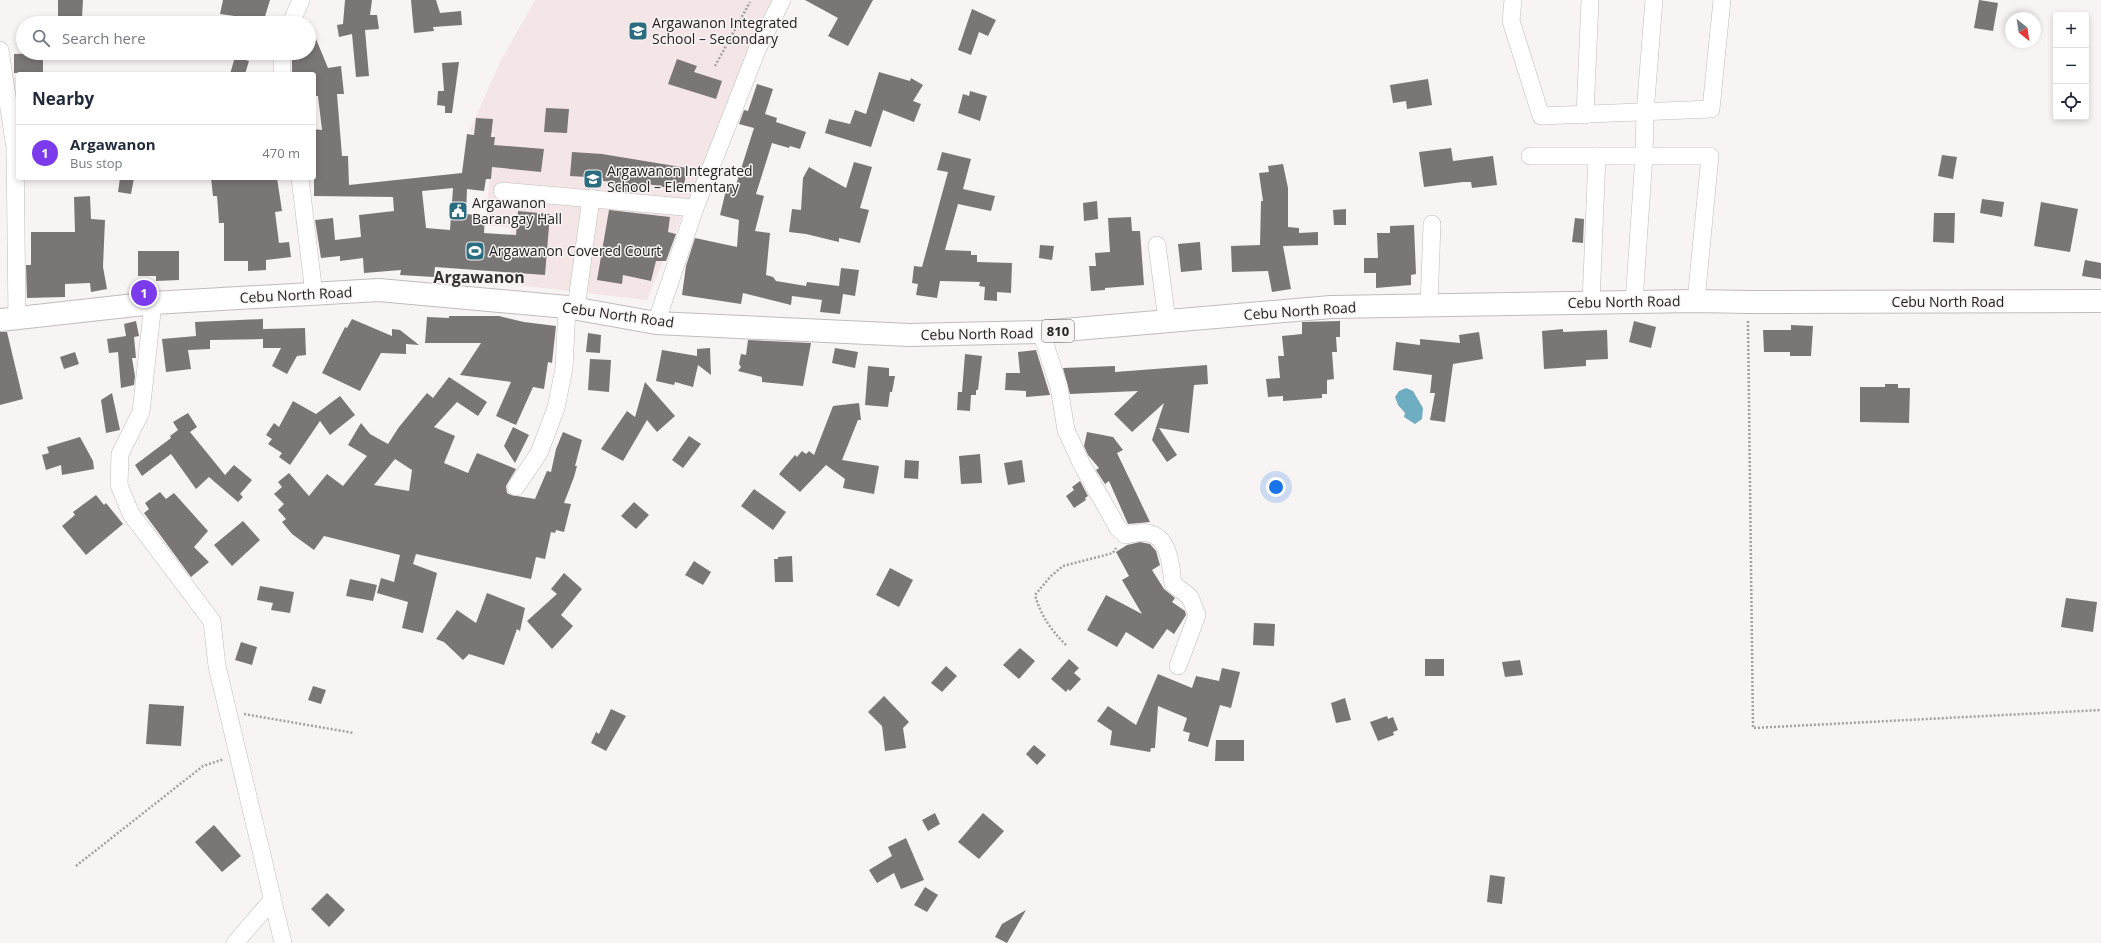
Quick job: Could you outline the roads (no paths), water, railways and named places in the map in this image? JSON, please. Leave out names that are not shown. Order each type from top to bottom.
[{"type":"highway","name":"Cebu North Road","points":[[8,320],[153,303],[379,290],[572,308],[656,324],[909,335],[1041,332],[1331,307],[1696,301],[2101,301]]},
{"type":"street","points":[[294,16],[300,0]]},
{"type":"street","points":[[656,324],[695,208],[757,50],[782,0]]},
{"type":"street","points":[[1513,0],[1511,21],[1541,116],[1645,113],[1712,109],[1722,0]]},
{"type":"street","points":[[1585,115],[1590,0]]},
{"type":"street","points":[[1634,302],[1644,156],[1645,113],[1654,0]]},
{"type":"street","points":[[0,50],[15,148],[8,320]]},
{"type":"street","points":[[282,60],[282,72]]},
{"type":"street","points":[[1530,156],[1710,156],[1696,301]]},
{"type":"street","points":[[1591,303],[1597,156]]},
{"type":"street","points":[[300,180],[314,294]]},
{"type":"street","points":[[502,191],[695,208]]},
{"type":"street","points":[[516,487],[539,453],[556,408],[564,369],[572,308],[591,198]]},
{"type":"street","points":[[1429,306],[1432,224]]},
{"type":"street","points":[[1157,245],[1167,321]]},
{"type":"street","points":[[153,303],[141,412],[120,454],[119,485],[131,514],[212,621],[217,666],[282,943]]},
{"type":"street","points":[[1041,332],[1059,387],[1066,430],[1082,465],[1118,528],[1126,535],[1148,533],[1160,540],[1170,557],[1173,584],[1190,597],[1194,604],[1196,615],[1178,666]]},
{"type":"street","points":[[235,943],[272,900]]},
{"type":"water","points":[[1406,388],[1413,391],[1423,408],[1422,419],[1415,424],[1404,417],[1405,413],[1398,405],[1395,397],[1399,391]]},
{"type":"place","name":"Argawanon Integrated School – Secondary","points":[[638,31]]},
{"type":"place","name":"Argawanon Integrated School – Elementary","points":[[593,179]]},
{"type":"place","name":"Argawanon Barangay Hall","points":[[458,211]]},
{"type":"place","name":"Argawanon Covered Court","points":[[475,251]]},
{"type":"place","name":"Argawanon","points":[[144,293]]},
{"type":"district","name":"Argawanon","points":[[479,277]]}]
